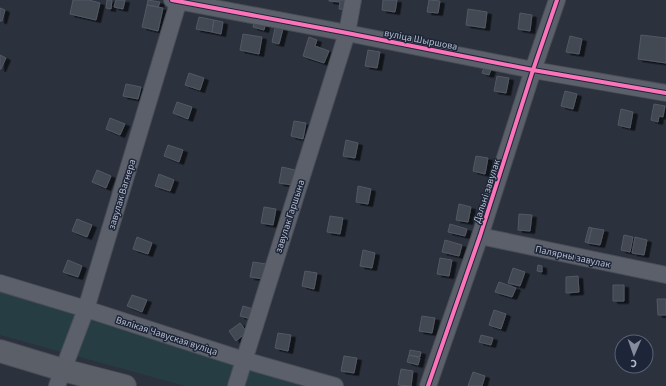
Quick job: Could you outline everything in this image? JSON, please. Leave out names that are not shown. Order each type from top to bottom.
[{"type":"main road","points":[[0,351],[60,378],[125,386]]},
{"type":"street","name":"вуліца Шыршова","points":[[177,0],[533,70],[666,93]]},
{"type":"street","name":"завулак Вагнера","points":[[60,378],[86,309],[177,0]]},
{"type":"street","name":"завулак Гаршына","points":[[236,386],[347,33],[353,0]]},
{"type":"street","name":"Дальні завулак","points":[[428,386],[480,236],[557,0]]},
{"type":"street","name":"Палярны завулак","points":[[480,236],[666,275]]},
{"type":"street","name":"Вялікая Чавуская вуліца","points":[[0,283],[244,360],[335,386]]},
{"type":"shaded area","points":[[0,287],[204,355],[304,386],[185,386],[0,335]]},
{"type":"building","points":[[73,0],[89,0],[100,3],[96,20],[70,14]]},
{"type":"building","points":[[107,0],[112,0],[111,9],[106,8]]},
{"type":"building","points":[[116,0],[125,0],[123,9],[114,7]]},
{"type":"building","points":[[148,0],[160,2],[158,7],[147,5]]},
{"type":"building","points":[[329,0],[349,0],[348,10],[339,9],[340,2]]},
{"type":"building","points":[[383,0],[397,0],[395,12],[382,10]]},
{"type":"building","points":[[429,0],[440,1],[438,13],[427,12]]},
{"type":"building","points":[[147,5],[163,8],[158,31],[142,27]]},
{"type":"building","points":[[0,8],[5,10],[2,21],[0,21]]},
{"type":"building","points":[[468,9],[487,12],[485,28],[466,25]]},
{"type":"building","points":[[520,13],[532,15],[530,31],[518,29]]},
{"type":"building","points":[[199,17],[214,20],[212,32],[196,29]]},
{"type":"building","points":[[214,20],[223,22],[221,34],[212,32]]},
{"type":"building","points":[[255,20],[266,22],[264,30],[253,27]]},
{"type":"building","points":[[276,24],[284,25],[279,44],[272,42]]},
{"type":"building","points":[[243,34],[262,37],[259,54],[240,50]]},
{"type":"building","points":[[641,35],[666,38],[666,63],[638,59]]},
{"type":"building","points":[[570,36],[582,39],[579,54],[566,52]]},
{"type":"building","points":[[309,37],[317,40],[315,46],[329,51],[324,63],[303,56]]},
{"type":"building","points":[[368,50],[380,52],[377,68],[365,66]]},
{"type":"building","points":[[0,55],[6,58],[1,69],[0,69]]},
{"type":"building","points":[[486,62],[493,64],[489,75],[482,73]]},
{"type":"building","points":[[189,73],[204,78],[200,90],[185,85]]},
{"type":"building","points":[[497,76],[509,78],[506,93],[494,91]]},
{"type":"building","points":[[126,84],[141,87],[138,99],[123,96]]},
{"type":"building","points":[[565,91],[577,94],[573,109],[561,106]]},
{"type":"building","points":[[177,102],[192,107],[188,119],[173,113]]},
{"type":"building","points":[[654,104],[665,106],[663,117],[659,116],[658,122],[651,120]]},
{"type":"building","points":[[621,109],[633,112],[630,128],[618,125]]},
{"type":"building","points":[[110,118],[125,124],[120,135],[106,129]]},
{"type":"building","points":[[294,121],[306,123],[303,139],[291,136]]},
{"type":"building","points":[[346,140],[358,143],[355,158],[343,156]]},
{"type":"building","points":[[168,145],[183,150],[179,162],[164,156]]},
{"type":"building","points":[[476,156],[488,158],[485,174],[473,171]]},
{"type":"building","points":[[282,167],[295,170],[292,185],[279,183]]},
{"type":"building","points":[[97,170],[111,176],[106,188],[92,182]]},
{"type":"building","points":[[159,174],[174,180],[170,191],[155,186]]},
{"type":"building","points":[[358,186],[371,189],[368,204],[356,202]]},
{"type":"building","points":[[459,204],[471,207],[468,222],[456,220]]},
{"type":"building","points":[[264,207],[276,209],[273,225],[261,223]]},
{"type":"building","points":[[519,214],[532,215],[530,231],[518,230]]},
{"type":"building","points":[[330,216],[343,218],[340,234],[327,232]]},
{"type":"building","points":[[77,219],[92,225],[87,237],[72,231]]},
{"type":"building","points":[[450,224],[467,229],[465,236],[448,232]]},
{"type":"building","points":[[589,227],[592,228],[588,243],[585,242]]},
{"type":"building","points":[[592,228],[604,230],[600,245],[588,243]]},
{"type":"building","points":[[624,235],[633,237],[630,252],[621,250]]},
{"type":"building","points":[[137,237],[152,243],[148,254],[133,249]]},
{"type":"building","points":[[635,237],[647,240],[644,255],[632,253]]},
{"type":"building","points":[[445,240],[462,245],[459,256],[442,252]]},
{"type":"building","points":[[363,250],[375,253],[372,268],[360,266]]},
{"type":"building","points":[[440,258],[452,260],[449,276],[437,274]]},
{"type":"building","points":[[68,260],[82,266],[78,277],[63,272]]},
{"type":"building","points":[[253,262],[266,264],[263,279],[250,277]]},
{"type":"building","points":[[538,265],[542,266],[542,272],[537,271]]},
{"type":"building","points":[[513,268],[525,272],[520,286],[508,283]]},
{"type":"building","points":[[305,271],[317,273],[314,289],[302,286]]},
{"type":"building","points":[[578,276],[579,292],[566,293],[566,277]]},
{"type":"building","points":[[499,282],[516,288],[512,297],[495,292]]},
{"type":"building","points":[[613,285],[624,285],[624,301],[613,301]]},
{"type":"building","points":[[132,295],[147,300],[142,312],[127,306]]},
{"type":"building","points":[[657,299],[666,299],[666,315],[658,315]]},
{"type":"building","points":[[243,306],[253,309],[251,319],[240,316]]},
{"type":"building","points":[[494,310],[506,314],[501,329],[489,325]]},
{"type":"building","points":[[422,316],[435,318],[432,333],[419,331]]},
{"type":"building","points":[[240,323],[247,332],[236,341],[229,331]]},
{"type":"building","points":[[278,333],[291,335],[288,351],[275,348]]},
{"type":"building","points":[[481,335],[493,338],[491,345],[479,342]]},
{"type":"building","points":[[410,350],[421,352],[420,357],[409,355]]},
{"type":"building","points":[[409,355],[420,358],[418,365],[407,362]]},
{"type":"building","points":[[344,356],[357,358],[354,373],[341,371]]},
{"type":"building","points":[[401,369],[413,371],[411,386],[398,385]]},
{"type":"building","points":[[473,372],[485,376],[482,386],[468,386]]},
{"type":"cycle path","points":[[172,0],[533,70],[666,93]]},
{"type":"cycle path","points":[[428,386],[480,236],[557,0]]}]
